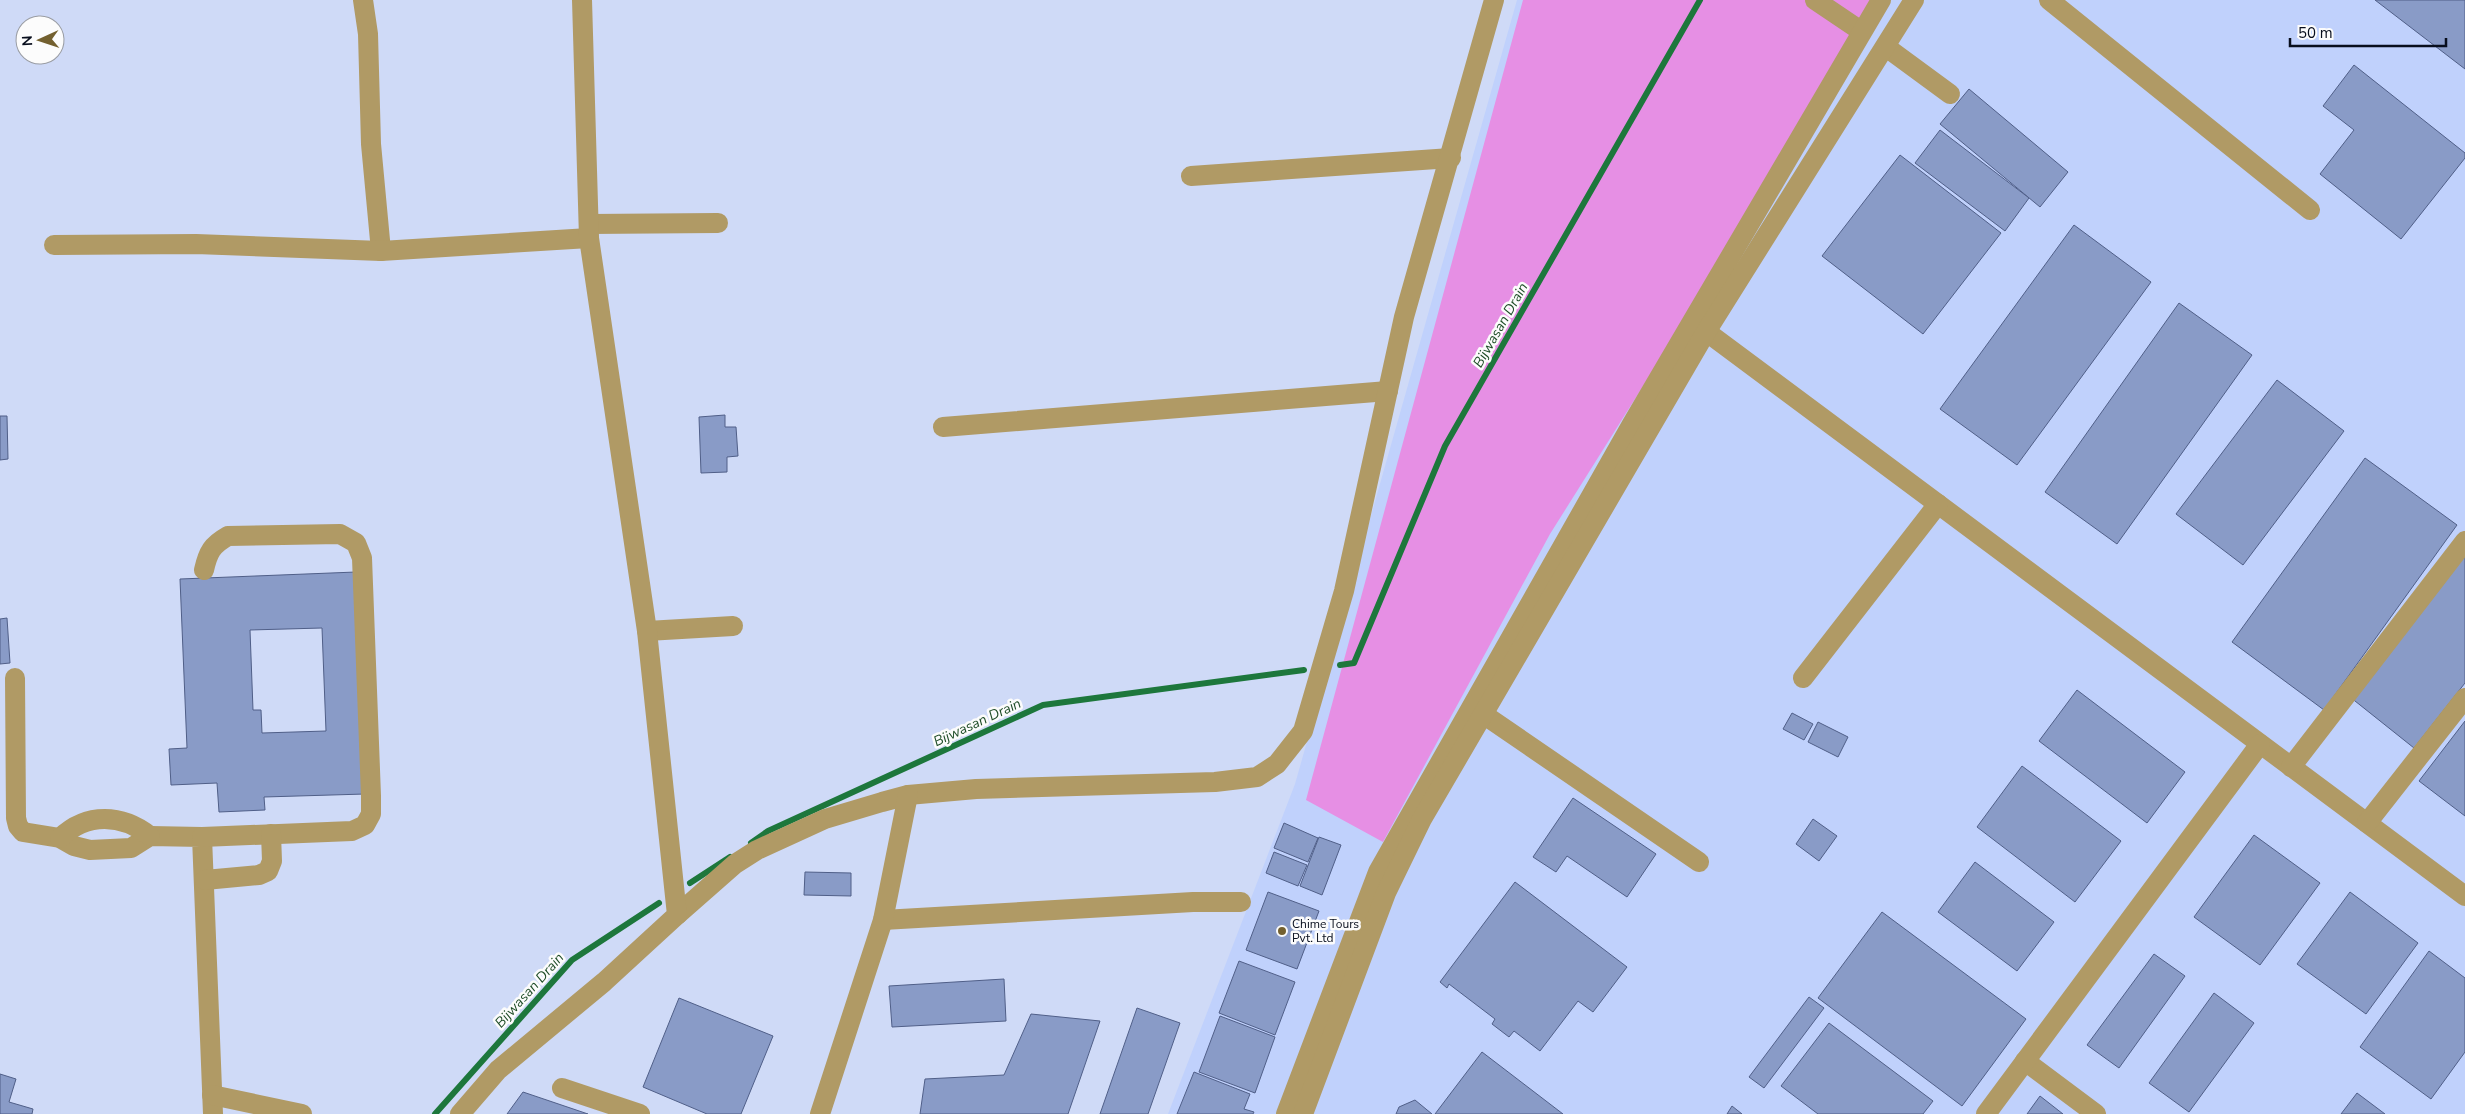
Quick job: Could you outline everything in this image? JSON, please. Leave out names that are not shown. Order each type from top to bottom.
[{"type":"street","points":[[363,0],[368,34],[371,144],[381,251]]},
{"type":"street","points":[[582,0],[589,231],[647,631],[677,915]]},
{"type":"street","points":[[460,1114],[498,1070],[604,982],[735,864],[786,835],[825,819],[908,795],[976,789],[1214,782],[1257,777],[1277,764],[1303,731],[1344,591],[1423,243],[1451,158],[1494,0]]},
{"type":"street","points":[[1815,0],[1861,31]]},
{"type":"street","points":[[1302,1114],[1386,893],[1404,853],[1484,714],[1861,31],[1881,0]]},
{"type":"street","points":[[1286,1114],[1378,872],[1567,536],[1699,327],[1886,48],[1914,0]]},
{"type":"street","points":[[2049,0],[2310,210]]},
{"type":"street","points":[[1886,48],[1950,94]]},
{"type":"street","points":[[1191,176],[1451,158]]},
{"type":"street","points":[[54,245],[196,244],[381,251],[589,231],[718,223]]},
{"type":"street","points":[[1699,327],[2465,896]]},
{"type":"street","points":[[943,427],[1388,391]]},
{"type":"street","points":[[1803,678],[1938,504]]},
{"type":"street","points":[[15,678],[18,826],[29,835],[60,838],[74,846],[90,850],[131,848],[150,836],[202,837],[352,831],[365,825],[370,814],[362,558],[356,542],[340,534],[228,536],[216,543],[208,553],[204,570]]},
{"type":"street","points":[[2291,767],[2465,540]]},
{"type":"street","points":[[647,631],[733,626]]},
{"type":"street","points":[[2367,823],[2465,698]]},
{"type":"street","points":[[1484,714],[1699,862]]},
{"type":"street","points":[[1986,1114],[2260,744]]},
{"type":"street","points":[[820,1114],[883,920],[908,795]]},
{"type":"street","points":[[60,838],[71,828],[94,819],[124,821],[136,825],[150,836]]},
{"type":"street","points":[[205,880],[259,875],[268,872],[272,862],[271,834]]},
{"type":"street","points":[[202,837],[212,1104],[302,1114]]},
{"type":"street","points":[[883,920],[1193,902],[1241,902]]},
{"type":"street","points":[[2025,1061],[2096,1114]]},
{"type":"street","points":[[562,1088],[640,1114]]},
{"type":"shaded area","points":[[1517,0],[2465,0],[2465,1114],[1168,1114],[1295,784]]},
{"type":"shaded area","points":[[1523,0],[1886,0],[1550,534],[1383,842],[1306,800]]},
{"type":"building","points":[[2375,0],[2465,0],[2465,69]]},
{"type":"building","points":[[2354,65],[2465,153],[2465,158],[2401,239],[2320,174],[2354,130],[2323,106]]},
{"type":"building","points":[[1969,89],[2068,172],[2040,207],[1940,124]]},
{"type":"building","points":[[1940,130],[2029,198],[2005,231],[1915,163]]},
{"type":"building","points":[[1900,155],[2001,233],[1923,334],[1822,256]]},
{"type":"building","points":[[2074,225],[2151,282],[2017,465],[1940,409]]},
{"type":"building","points":[[2179,303],[2252,355],[2117,544],[2045,492]]},
{"type":"building","points":[[2277,380],[2344,431],[2243,565],[2176,514]]},
{"type":"building","points":[[725,415],[725,427],[736,427],[738,456],[727,457],[727,472],[701,473],[699,417]]},
{"type":"building","points":[[0,416],[7,416],[8,459],[0,460]]},
{"type":"building","points":[[2365,458],[2457,525],[2324,710],[2232,642]]},
{"type":"building","points":[[2465,551],[2465,683],[2414,748],[2350,697]]},
{"type":"building","points":[[356,572],[365,794],[264,797],[265,810],[219,812],[217,783],[171,785],[169,749],[187,748],[180,579]],"holes":[[[322,628],[326,731],[262,733],[261,710],[253,710],[250,630]]]},
{"type":"building","points":[[7,618],[10,663],[0,664],[0,619]]},
{"type":"building","points":[[2077,690],[2185,772],[2147,823],[2039,741]]},
{"type":"building","points":[[1792,713],[1813,724],[1804,740],[1783,729]]},
{"type":"building","points":[[2465,721],[2465,816],[2419,781]]},
{"type":"building","points":[[1818,722],[1848,737],[1838,757],[1808,742]]},
{"type":"building","points":[[2022,766],[2121,841],[2075,902],[1977,827]]},
{"type":"building","points":[[1573,798],[1656,854],[1627,897],[1567,856],[1556,872],[1533,857]]},
{"type":"building","points":[[1813,819],[1837,836],[1819,861],[1796,844]]},
{"type":"building","points":[[1284,823],[1318,838],[1308,862],[1274,848]]},
{"type":"building","points":[[2254,835],[2320,883],[2260,965],[2194,917]]},
{"type":"building","points":[[1319,837],[1341,845],[1322,895],[1300,886]]},
{"type":"building","points":[[1274,852],[1307,865],[1298,886],[1266,873]]},
{"type":"building","points":[[1975,862],[2054,922],[2017,971],[1938,912]]},
{"type":"building","points":[[805,872],[851,873],[851,896],[804,895]]},
{"type":"building","points":[[1515,882],[1627,967],[1593,1012],[1578,1001],[1540,1051],[1514,1031],[1509,1037],[1492,1024],[1495,1019],[1449,984],[1447,988],[1440,982]]},
{"type":"building","name":"Chime Tours Pvt. Ltd","points":[[1268,892],[1319,911],[1297,969],[1246,950]]},
{"type":"building","points":[[2350,892],[2418,943],[2366,1014],[2297,964]]},
{"type":"building","points":[[1882,912],[2026,1019],[1962,1106],[1818,998]]},
{"type":"building","points":[[2429,951],[2465,978],[2465,1052],[2431,1099],[2360,1047]]},
{"type":"building","points":[[2154,954],[2185,976],[2119,1068],[2087,1045]]},
{"type":"building","points":[[1239,961],[1295,982],[1275,1035],[1219,1013]]},
{"type":"building","points":[[1004,979],[1006,1021],[892,1027],[889,986]]},
{"type":"building","points":[[2214,993],[2254,1023],[2189,1112],[2149,1083]]},
{"type":"building","points":[[1809,997],[1824,1008],[1764,1088],[1749,1077]]},
{"type":"building","points":[[679,998],[773,1036],[741,1114],[707,1114],[643,1087]]},
{"type":"building","points":[[1137,1008],[1180,1023],[1148,1114],[1100,1114]]},
{"type":"building","points":[[1031,1014],[1100,1021],[1068,1114],[920,1114],[925,1079],[1004,1075]]},
{"type":"building","points":[[1220,1016],[1275,1037],[1255,1093],[1199,1072]]},
{"type":"building","points":[[1829,1023],[1933,1101],[1923,1114],[1818,1114],[1781,1086]]},
{"type":"building","points":[[1482,1052],[1563,1114],[1435,1114]]},
{"type":"building","points":[[1194,1072],[1250,1094],[1244,1109],[1254,1112],[1253,1114],[1177,1114]]},
{"type":"building","points":[[0,1074],[16,1079],[9,1102],[33,1109],[32,1114],[0,1114]]},
{"type":"building","points":[[523,1092],[588,1114],[507,1114]]},
{"type":"building","points":[[2357,1093],[2385,1114],[2341,1114]]},
{"type":"building","points":[[2040,1096],[2063,1114],[2027,1114]]},
{"type":"building","points":[[1415,1100],[1432,1114],[1396,1114],[1399,1107]]},
{"type":"building","points":[[1732,1106],[1742,1114],[1727,1114]]},
{"type":"waterway","name":"Bijwasan Drain","points":[[1340,665],[1354,663],[1445,446],[1700,0]]},
{"type":"waterway","name":"Bijwasan Drain","points":[[751,843],[768,831],[1043,705],[1304,670]]},
{"type":"waterway","name":"Bijwasan Drain","points":[[690,883],[730,857]]},
{"type":"waterway","name":"Bijwasan Drain","points":[[435,1114],[572,960],[659,903]]},
{"type":"place","name":"Chime Tours Pvt. Ltd","points":[[1282,931]]}]
